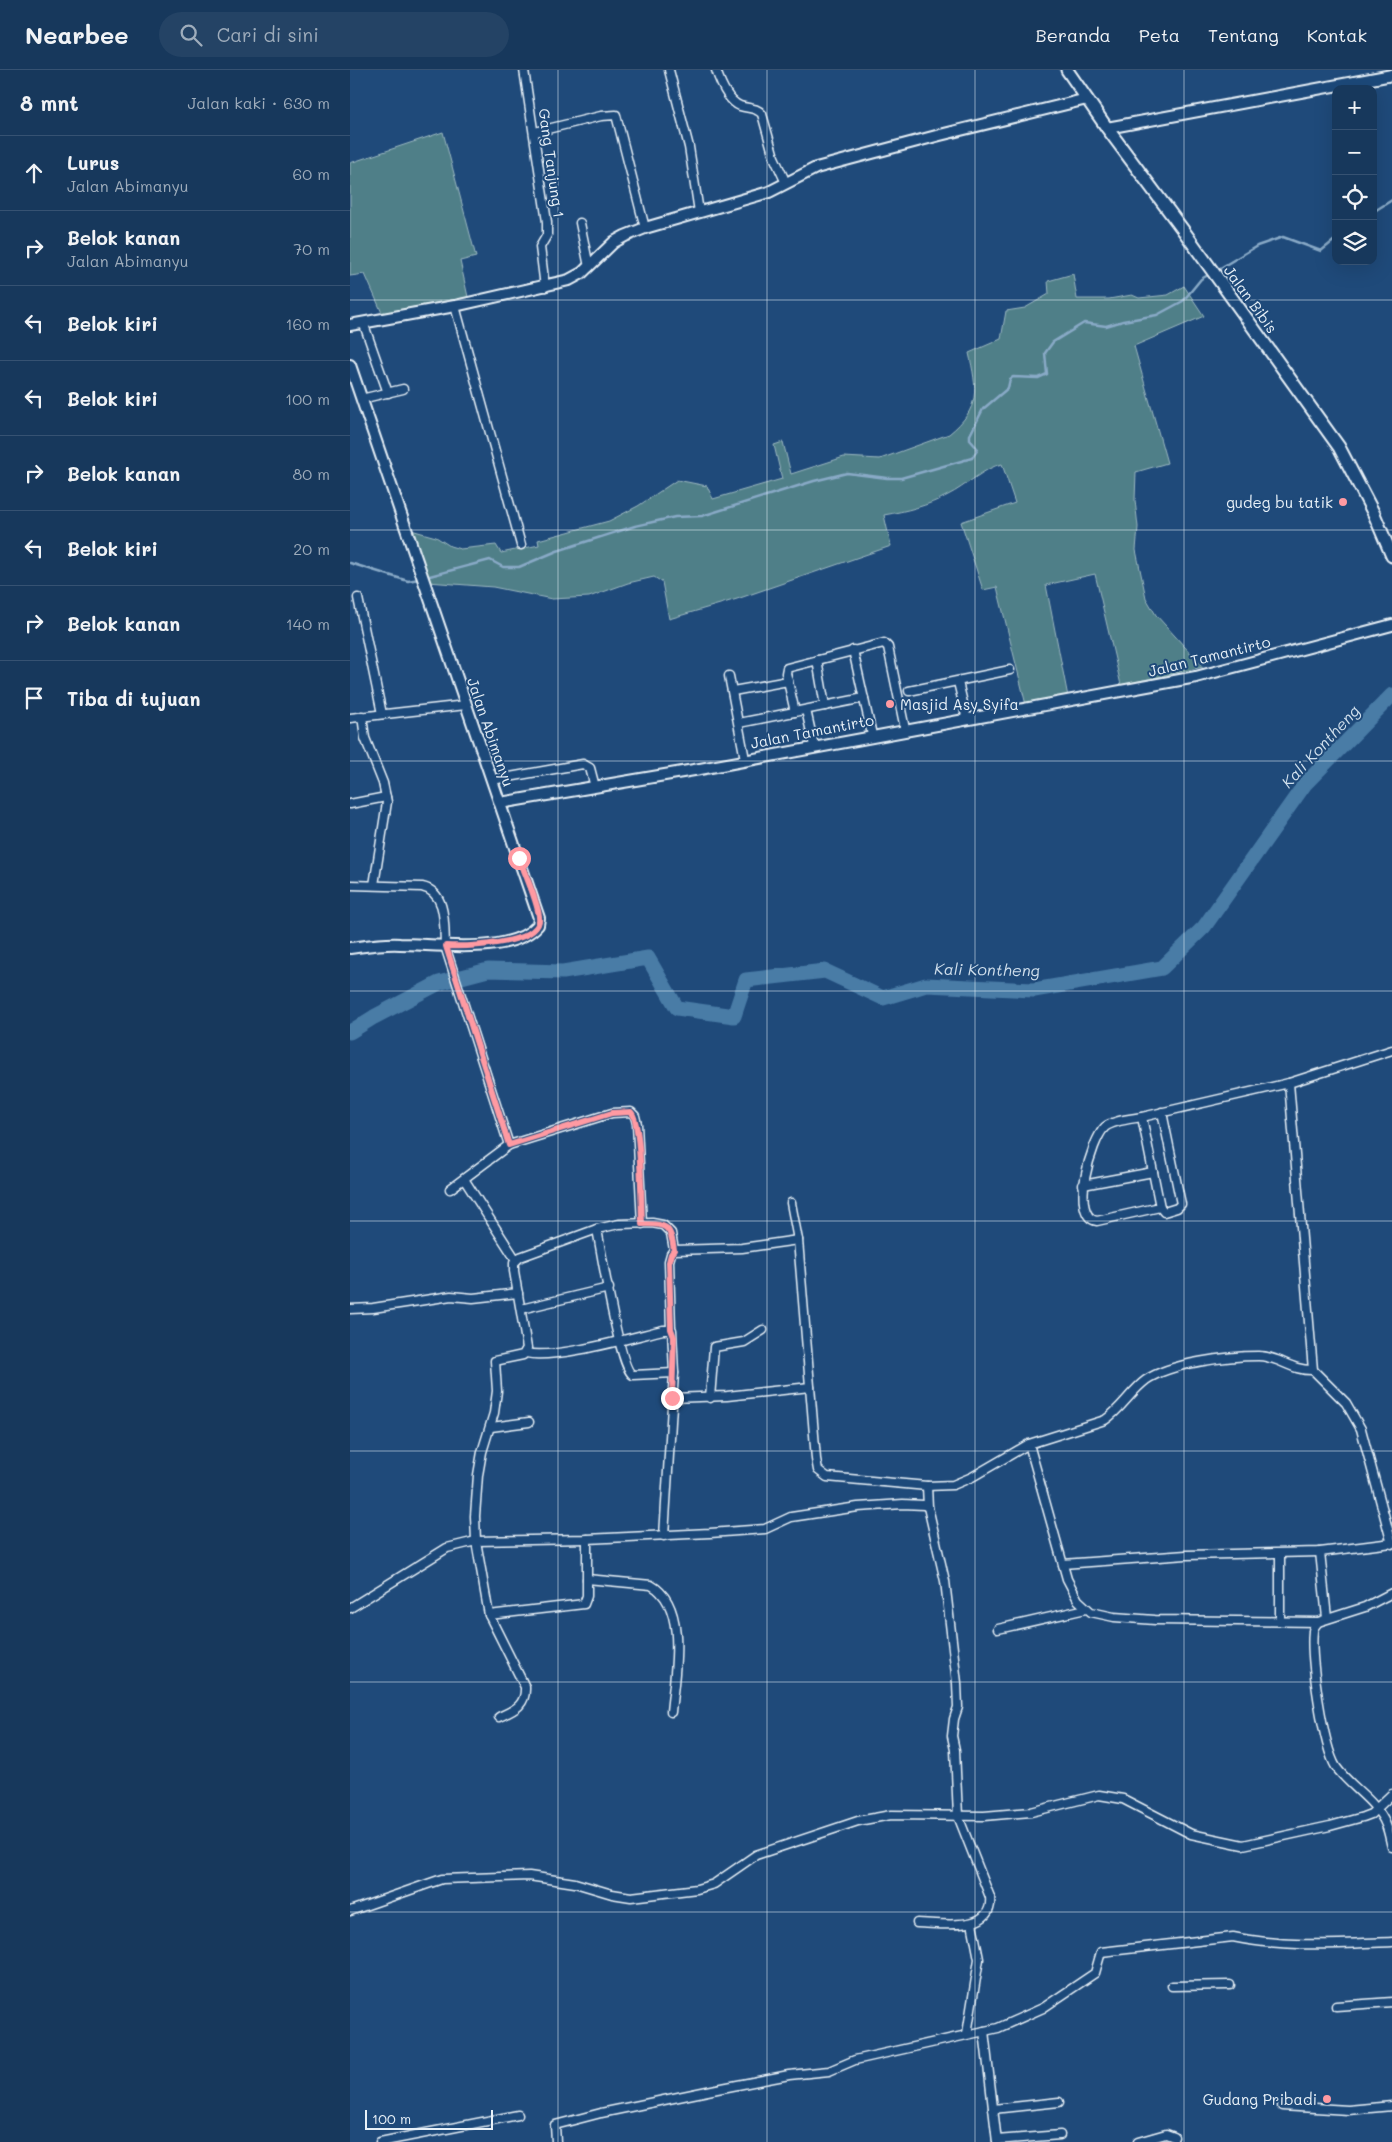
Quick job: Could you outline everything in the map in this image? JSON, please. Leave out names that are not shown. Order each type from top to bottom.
[{"type":"main road","name":"Jalan Bibis","points":[[1067,70],[1339,447],[1374,514],[1392,556]]},
{"type":"street","name":"Gang Tanjung 1","points":[[524,70],[548,228],[546,238],[540,247],[545,287]]},
{"type":"street","points":[[669,70],[689,147],[699,212]]},
{"type":"street","points":[[716,70],[725,90],[735,102],[742,107],[757,109],[762,114],[774,157],[786,183]]},
{"type":"street","points":[[1107,128],[1392,75]]},
{"type":"street","points":[[350,325],[545,287],[574,278],[589,267],[614,242],[645,228],[769,192],[816,168],[1087,99]]},
{"type":"street","points":[[534,132],[601,116],[616,115],[645,228]]},
{"type":"street","points":[[580,223],[589,267]]},
{"type":"street","points":[[455,306],[520,545]]},
{"type":"street","points":[[363,322],[388,393]]},
{"type":"street","name":"Jalan Abimanyu","points":[[350,365],[534,898],[539,922],[532,930],[510,941],[468,947],[394,944],[350,948]]},
{"type":"street","points":[[361,399],[403,389]]},
{"type":"street","points":[[358,598],[382,714]]},
{"type":"street","name":"Jalan Tamantirto","points":[[500,803],[872,735],[967,720],[1196,677],[1392,624]]},
{"type":"street","points":[[795,712],[786,671],[787,668],[853,650],[880,644],[887,645],[906,729]]},
{"type":"street","points":[[853,650],[872,735]]},
{"type":"street","points":[[817,660],[825,706]]},
{"type":"street","points":[[909,691],[1010,670]]},
{"type":"street","points":[[729,676],[745,759]]},
{"type":"street","points":[[732,691],[788,680]]},
{"type":"street","points":[[958,682],[967,720]]},
{"type":"street","points":[[739,723],[864,698]]},
{"type":"street","points":[[350,718],[466,705]]},
{"type":"street","points":[[806,710],[814,746]]},
{"type":"street","points":[[362,716],[368,746],[383,783],[387,806],[374,885]]},
{"type":"street","points":[[492,780],[583,764],[590,768],[595,787]]},
{"type":"street","points":[[350,804],[386,798]]},
{"type":"street","points":[[350,885],[422,887],[432,890],[438,896],[446,946],[509,1145]]},
{"type":"street","points":[[1160,1207],[1101,1221],[1092,1221],[1085,1213],[1083,1185],[1085,1174],[1102,1130],[1114,1122],[1289,1083],[1392,1050]]},
{"type":"street","points":[[1063,1564],[1213,1554],[1320,1552],[1392,1544],[1361,1429],[1346,1403],[1313,1370],[1289,1083]]},
{"type":"street","points":[[450,1189],[509,1145],[612,1113],[631,1112],[635,1116],[637,1124],[642,1224]]},
{"type":"street","points":[[1142,1117],[1160,1207],[1165,1212],[1177,1208],[1181,1204],[1162,1112]]},
{"type":"street","points":[[1083,1185],[1153,1172]]},
{"type":"street","points":[[464,1179],[516,1260]]},
{"type":"street","points":[[791,1203],[798,1240],[816,1459],[818,1470],[824,1475],[840,1479],[949,1486],[962,1482],[1029,1444],[1105,1420],[1145,1381],[1173,1367],[1259,1356],[1302,1370],[1313,1370]]},
{"type":"street","points":[[526,1353],[527,1343],[513,1267],[516,1260],[597,1229],[619,1224],[659,1224],[667,1227],[671,1233],[674,1250],[669,1262],[671,1329],[674,1337],[674,1373],[664,1536]]},
{"type":"street","points":[[597,1229],[618,1341],[630,1374],[674,1373]]},
{"type":"street","points":[[674,1250],[742,1248],[798,1240]]},
{"type":"street","points":[[521,1309],[608,1288]]},
{"type":"street","points":[[350,1309],[451,1296],[473,1298],[518,1293]]},
{"type":"street","points":[[499,1717],[522,1704],[525,1687],[489,1615],[476,1541],[475,1516],[479,1463],[491,1427],[496,1397],[495,1361],[523,1356],[526,1353],[540,1355],[618,1341],[671,1329]]},
{"type":"street","points":[[710,1398],[714,1347],[744,1342],[763,1330]]},
{"type":"street","points":[[672,1398],[710,1398],[810,1387]]},
{"type":"street","points":[[491,1427],[529,1422]]},
{"type":"street","points":[[1029,1444],[1063,1564],[1074,1594],[1086,1609],[1103,1616],[1128,1619],[1213,1622],[1318,1622],[1365,1607],[1392,1593]]},
{"type":"street","points":[[918,1922],[972,1923],[985,1916],[989,1910],[990,1897],[958,1816],[955,1750],[952,1736],[958,1707],[957,1683],[945,1581],[928,1507],[927,1486]]},
{"type":"street","points":[[350,1608],[446,1548],[476,1541],[587,1540],[755,1530],[776,1525],[791,1517],[858,1508],[903,1504],[924,1505],[928,1507]]},
{"type":"street","points":[[489,1615],[582,1605],[586,1600],[587,1540]]},
{"type":"street","points":[[1320,1552],[1327,1618]]},
{"type":"street","points":[[1280,1554],[1280,1621]]},
{"type":"street","points":[[587,1579],[651,1585],[658,1589],[668,1601],[674,1616],[676,1632],[676,1661],[671,1712]]},
{"type":"street","points":[[998,1629],[1086,1609]]},
{"type":"street","points":[[1318,1622],[1312,1631],[1317,1692],[1326,1741],[1336,1766],[1376,1809],[1386,1824],[1392,1847]]},
{"type":"street","points":[[350,1911],[442,1879],[529,1876],[575,1883],[612,1894],[631,1897],[697,1889],[714,1884],[756,1855],[858,1821],[891,1815],[984,1816],[1031,1812],[1099,1795],[1123,1799],[1191,1834],[1243,1845],[1363,1817],[1371,1814],[1392,1794]]},
{"type":"street","points":[[967,2034],[979,1959],[972,1923]]},
{"type":"street","points":[[556,2142],[556,2125],[599,2113],[780,2077],[829,2071],[855,2060],[984,2030],[1023,2018],[1043,2008],[1095,1974],[1101,1952],[1234,1937],[1252,1941],[1308,1945],[1392,1942]]},
{"type":"street","points":[[1172,1986],[1230,1985]]},
{"type":"street","points":[[1336,2006],[1392,2002]]},
{"type":"street","points":[[984,2030],[997,2141],[1060,2135]]},
{"type":"street","points":[[993,2108],[1059,2102]]},
{"type":"street","points":[[1282,2106],[1348,2110],[1392,2106]]},
{"type":"street","points":[[380,2142],[410,2140],[518,2115]]},
{"type":"street","points":[[1138,2142],[1166,2134],[1174,2137]]},
{"type":"green space","points":[[443,132],[476,257],[460,261],[468,297],[382,313],[365,274],[350,276],[350,163]]},
{"type":"green space","points":[[1073,274],[1077,299],[1109,299],[1132,295],[1139,298],[1168,295],[1184,286],[1204,316],[1134,346],[1167,463],[1136,472],[1135,500],[1138,527],[1136,550],[1146,598],[1156,615],[1203,667],[1121,685],[1095,574],[1046,585],[1068,697],[1026,705],[997,587],[983,590],[961,522],[1015,503],[1002,464],[989,469],[940,499],[917,508],[884,515],[891,546],[737,599],[669,619],[662,582],[654,577],[628,583],[589,597],[552,599],[493,587],[428,582],[411,530],[436,537],[450,546],[460,549],[496,545],[501,553],[539,545],[538,540],[609,521],[638,506],[677,480],[707,486],[713,499],[782,479],[774,445],[783,442],[791,474],[844,457],[880,459],[949,434],[959,425],[972,406],[975,388],[969,353],[1001,339],[1006,311],[1025,308],[1049,294],[1048,281]]},
{"type":"waterway","points":[[1377,209],[1392,200]]},
{"type":"waterway","points":[[1217,270],[1257,246],[1283,237],[1321,251],[1332,242]]},
{"type":"waterway","points":[[426,577],[490,560],[503,567],[519,567],[557,551],[635,526],[675,517],[702,516],[814,481],[847,473],[901,478],[972,458],[978,449],[970,440],[970,435],[983,409],[1008,388],[1010,379],[1013,377],[1038,378],[1047,374],[1045,353],[1053,342],[1084,323],[1106,326],[1157,315],[1183,301],[1201,279],[1210,274]]},
{"type":"waterway","points":[[350,563],[408,581],[419,579]]},
{"type":"waterway","name":"Kali Kontheng","points":[[350,1032],[374,1017],[439,983],[488,970],[563,972],[648,958],[677,1008],[734,1016],[746,980],[825,971],[883,998],[926,985],[1034,990],[1162,968],[1204,927],[1305,784],[1392,695]]},
{"type":"place","name":"gudeg bu tatik","points":[[1343,502]]},
{"type":"place","name":"Masjid Asy Syifa","points":[[890,704]]},
{"type":"place","name":"Gudang Pribadi","points":[[1327,2099]]},
{"type":"route","points":[[519,858],[538,912],[539,922],[536,928],[510,941],[491,945],[446,946],[509,1145],[612,1113],[631,1112],[635,1116],[639,1142],[642,1224],[652,1223],[667,1227],[671,1233],[674,1250],[669,1262],[671,1329],[674,1337],[672,1398]]}]
